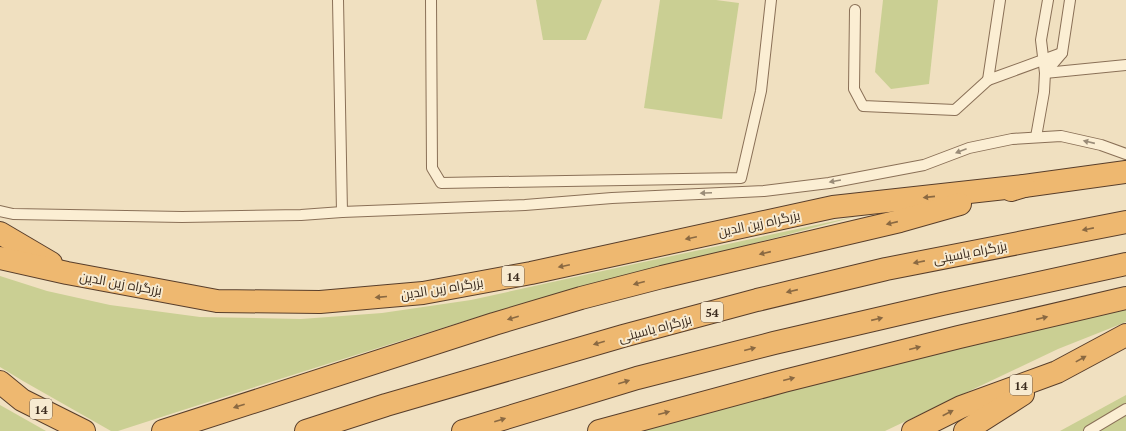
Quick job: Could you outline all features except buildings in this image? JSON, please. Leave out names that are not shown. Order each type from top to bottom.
[{"type":"highway","points":[[163,431],[494,324],[581,298],[662,277],[900,221],[1024,186],[1126,172]]},
{"type":"highway","name":"بزرگراه زین الدین","points":[[0,258],[67,273],[217,301],[320,302],[423,293],[531,273],[833,208],[1024,186]]},
{"type":"highway","name":"بزرگراه یاسینی","points":[[306,431],[386,405],[537,361],[757,300],[886,269],[1126,222]]},
{"type":"highway","points":[[0,233],[67,273]]},
{"type":"highway","points":[[463,431],[637,378],[766,345],[950,302],[1126,264]]},
{"type":"highway","points":[[599,431],[807,375],[959,337],[1126,298]]},
{"type":"highway","name":"14","points":[[913,431],[961,407],[1057,372],[1126,335]]},
{"type":"highway","points":[[965,431],[1057,372]]},
{"type":"highway","name":"14","points":[[0,382],[22,400],[84,431]]},
{"type":"highway","points":[[0,390],[22,400]]},
{"type":"lane","points":[[338,0],[342,212]]},
{"type":"lane","points":[[432,0],[432,168],[441,183],[740,178],[761,91],[771,0]]},
{"type":"lane","points":[[988,80],[1000,0]]},
{"type":"lane","points":[[1036,137],[1044,92],[1045,73],[1041,40],[1048,0]]},
{"type":"lane","points":[[1045,73],[1062,53],[1070,0]]},
{"type":"lane","points":[[855,10],[854,89],[862,106],[955,110],[988,80],[1062,53]]},
{"type":"lane","points":[[1045,73],[1126,65]]},
{"type":"lane","points":[[0,211],[13,214],[175,217],[301,215],[525,205],[612,198],[764,191],[829,183],[924,165],[969,148],[1012,139],[1036,137],[1061,136],[1101,145],[1126,154]]},
{"type":"lane","points":[[1089,431],[1126,409]]},
{"type":"green space","points":[[536,0],[602,0],[586,40],[543,40]]},
{"type":"green space","points":[[660,0],[716,0],[739,3],[722,119],[644,108]]},
{"type":"green space","points":[[883,0],[938,0],[929,84],[891,89],[875,72]]},
{"type":"green space","points":[[858,216],[510,307],[118,431],[111,431],[0,367],[0,276],[47,291],[110,305],[200,317],[301,319],[382,313],[471,300]]},
{"type":"green space","points":[[1126,307],[1126,322],[1058,349],[885,431],[636,431],[757,398]]},
{"type":"green space","points":[[1126,395],[1126,431],[1060,431]]},
{"type":"green space","points":[[0,405],[46,431],[0,431]]}]
